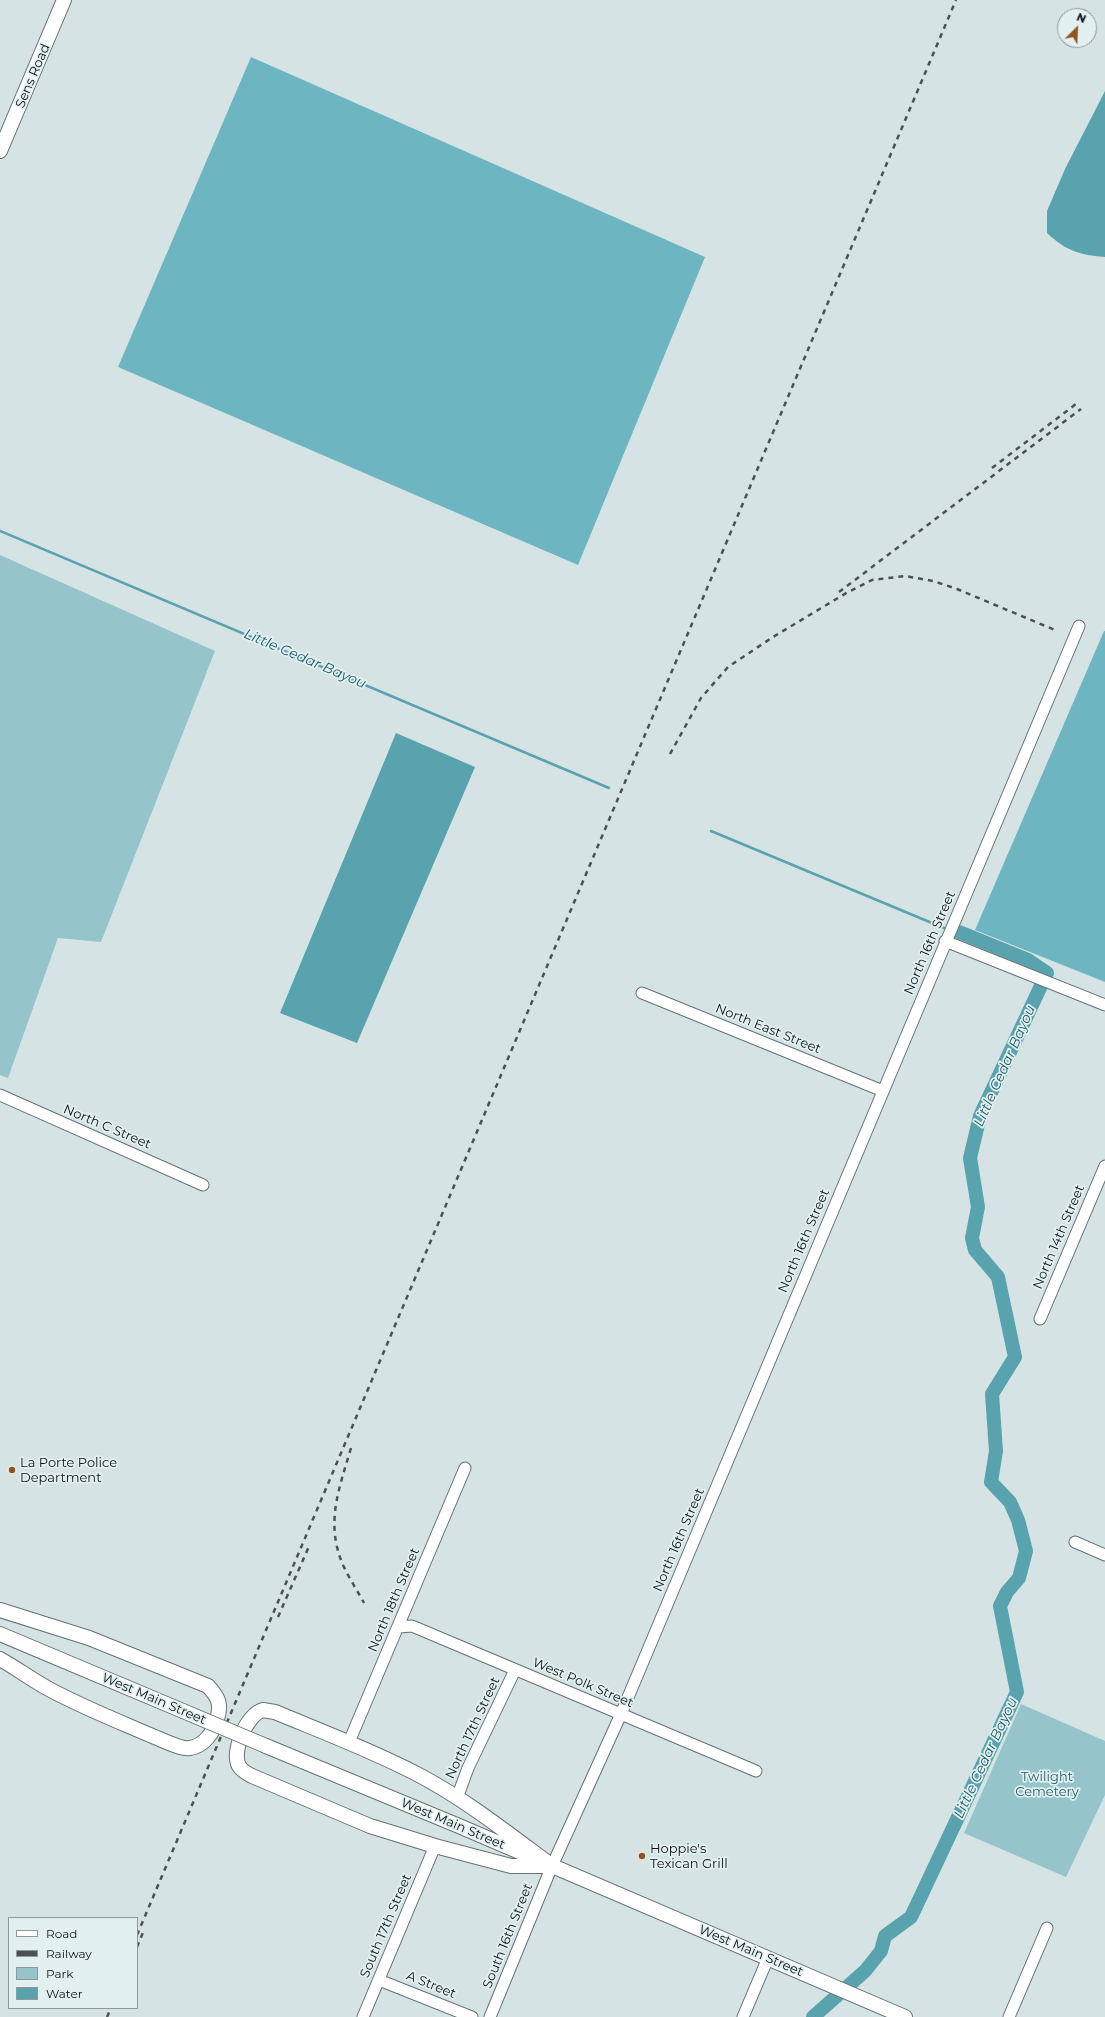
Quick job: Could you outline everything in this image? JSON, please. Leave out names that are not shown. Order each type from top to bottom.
[{"type":"main road","name":"Sens Road","points":[[0,151],[64,0]]},
{"type":"main road","points":[[0,1610],[89,1638],[208,1686],[218,1696],[220,1710],[216,1722],[208,1737],[198,1746],[188,1749],[98,1712],[47,1688],[0,1660]]},
{"type":"main road","name":"West Main Street","points":[[0,1634],[552,1866],[905,2017]]},
{"type":"main road","points":[[263,1710],[275,1712],[349,1742],[417,1774],[504,1829],[552,1866],[511,1866],[435,1846],[371,1826],[252,1776],[240,1768],[236,1756],[248,1721],[253,1715],[263,1710]]},
{"type":"street","name":"North 16th Street","points":[[552,1866],[620,1714],[1079,626]]},
{"type":"street","points":[[945,942],[1105,1006]]},
{"type":"street","name":"North East Street","points":[[642,993],[882,1091]]},
{"type":"street","name":"North C Street","points":[[0,1095],[203,1185]]},
{"type":"street","name":"North 14th Street","points":[[1040,1319],[1101,1185],[1105,1166]]},
{"type":"street","name":"North 18th Street","points":[[349,1742],[465,1468]]},
{"type":"street","points":[[1075,1542],[1105,1555]]},
{"type":"street","name":"West Polk Street","points":[[398,1627],[412,1626],[756,1772]]},
{"type":"street","name":"North 17th Street","points":[[457,1798],[468,1768],[515,1670]]},
{"type":"street","name":"South 17th Street","points":[[363,2017],[435,1846]]},
{"type":"street","name":"South 16th Street","points":[[490,2017],[552,1866]]},
{"type":"street","points":[[1008,2017],[1047,1928]]},
{"type":"street","points":[[743,2017],[768,1958]]},
{"type":"street","name":"A Street","points":[[379,1980],[472,2017]]},
{"type":"green space","points":[[0,555],[215,651],[101,942],[58,938],[8,1078],[0,1075]]},
{"type":"green space","name":"Twilight Cemetery","points":[[1021,1704],[1105,1741],[1105,1795],[1066,1877],[964,1833]]},
{"type":"shaded area","points":[[251,57],[705,257],[578,565],[118,367]]},
{"type":"shaded area","points":[[1105,631],[1105,982],[975,930]]},
{"type":"water","points":[[1105,91],[1105,257],[1088,255],[1074,251],[1054,239],[1047,233],[1047,211],[1065,169]]},
{"type":"water","points":[[396,733],[475,767],[357,1043],[280,1013]]},
{"type":"waterway","name":"Little Cedar Bayou","points":[[0,531],[609,788]]},
{"type":"waterway","name":"Little Cedar Bayou","points":[[711,831],[944,928]]},
{"type":"waterway","name":"Little Cedar Bayou","points":[[813,2017],[865,1971],[881,1951],[885,1936],[911,1917],[1017,1692],[1000,1606],[1007,1592],[1019,1578],[1026,1551],[1018,1520],[1010,1502],[991,1482],[996,1451],[992,1394],[1015,1357],[998,1277],[975,1250],[972,1238],[978,1207],[970,1158],[980,1116],[1047,973],[1028,960],[959,932]]},
{"type":"railway","points":[[138,1933],[956,0]]},
{"type":"railway","points":[[992,468],[1076,404]]},
{"type":"railway","points":[[839,592],[1081,409]]},
{"type":"railway","points":[[670,754],[701,698],[728,667],[773,637],[848,592],[872,580],[905,576],[933,581],[957,589],[1055,630]]},
{"type":"railway","points":[[351,1448],[338,1492],[334,1520],[335,1535],[343,1565],[364,1603]]},
{"type":"railway","points":[[278,1617],[310,1544]]},
{"type":"railway","points":[[138,1945],[144,1930]]},
{"type":"railway","points":[[107,2017],[111,2009]]},
{"type":"place","name":"La Porte Police Department","points":[[12,1470]]},
{"type":"place","name":"Hoppie's Texican Grill","points":[[642,1856]]}]
